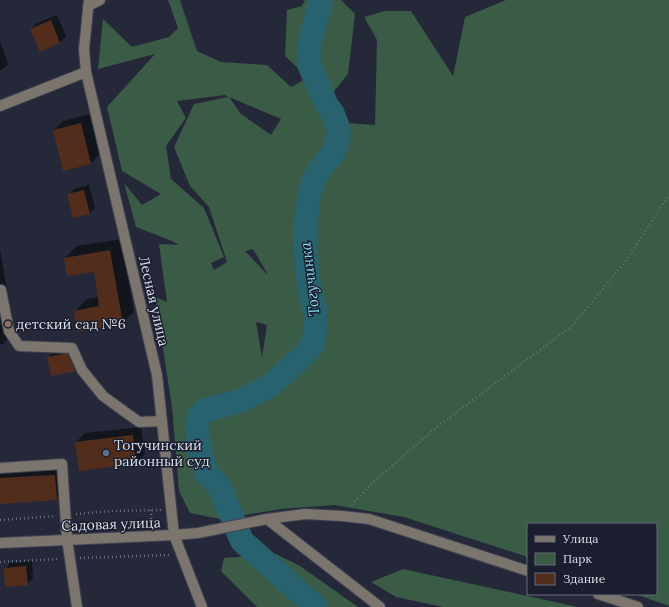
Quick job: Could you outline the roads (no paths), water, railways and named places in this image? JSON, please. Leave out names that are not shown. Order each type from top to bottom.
[{"type":"street","points":[[88,3],[100,0]]},
{"type":"street","name":"Лесная улица","points":[[88,3],[84,49],[86,72],[157,375],[174,535],[202,607]]},
{"type":"street","points":[[0,106],[86,72]]},
{"type":"street","points":[[1,290],[9,330],[19,346],[72,348],[82,370],[102,396],[139,422],[162,421]]},
{"type":"street","points":[[0,468],[62,464],[68,540],[77,607]]},
{"type":"street","name":"Садовая улица","points":[[0,543],[198,533],[248,522],[305,514],[369,519],[527,571]]},
{"type":"street","points":[[267,519],[380,607]]},
{"type":"street","points":[[601,595],[638,607]]},
{"type":"waterway","name":"Тогучинка","points":[[316,607],[242,541],[219,486],[207,474],[199,449],[197,424],[199,416],[205,410],[237,402],[268,387],[305,354],[311,347],[314,339],[316,314],[311,297],[307,272],[305,230],[309,195],[314,179],[334,152],[339,136],[338,127],[332,112],[327,106],[310,67],[310,42],[321,0]]},
{"type":"place","name":"детский сад №6","points":[[8,324]]},
{"type":"place","name":"Тогучинский районный суд","points":[[106,453]]}]
